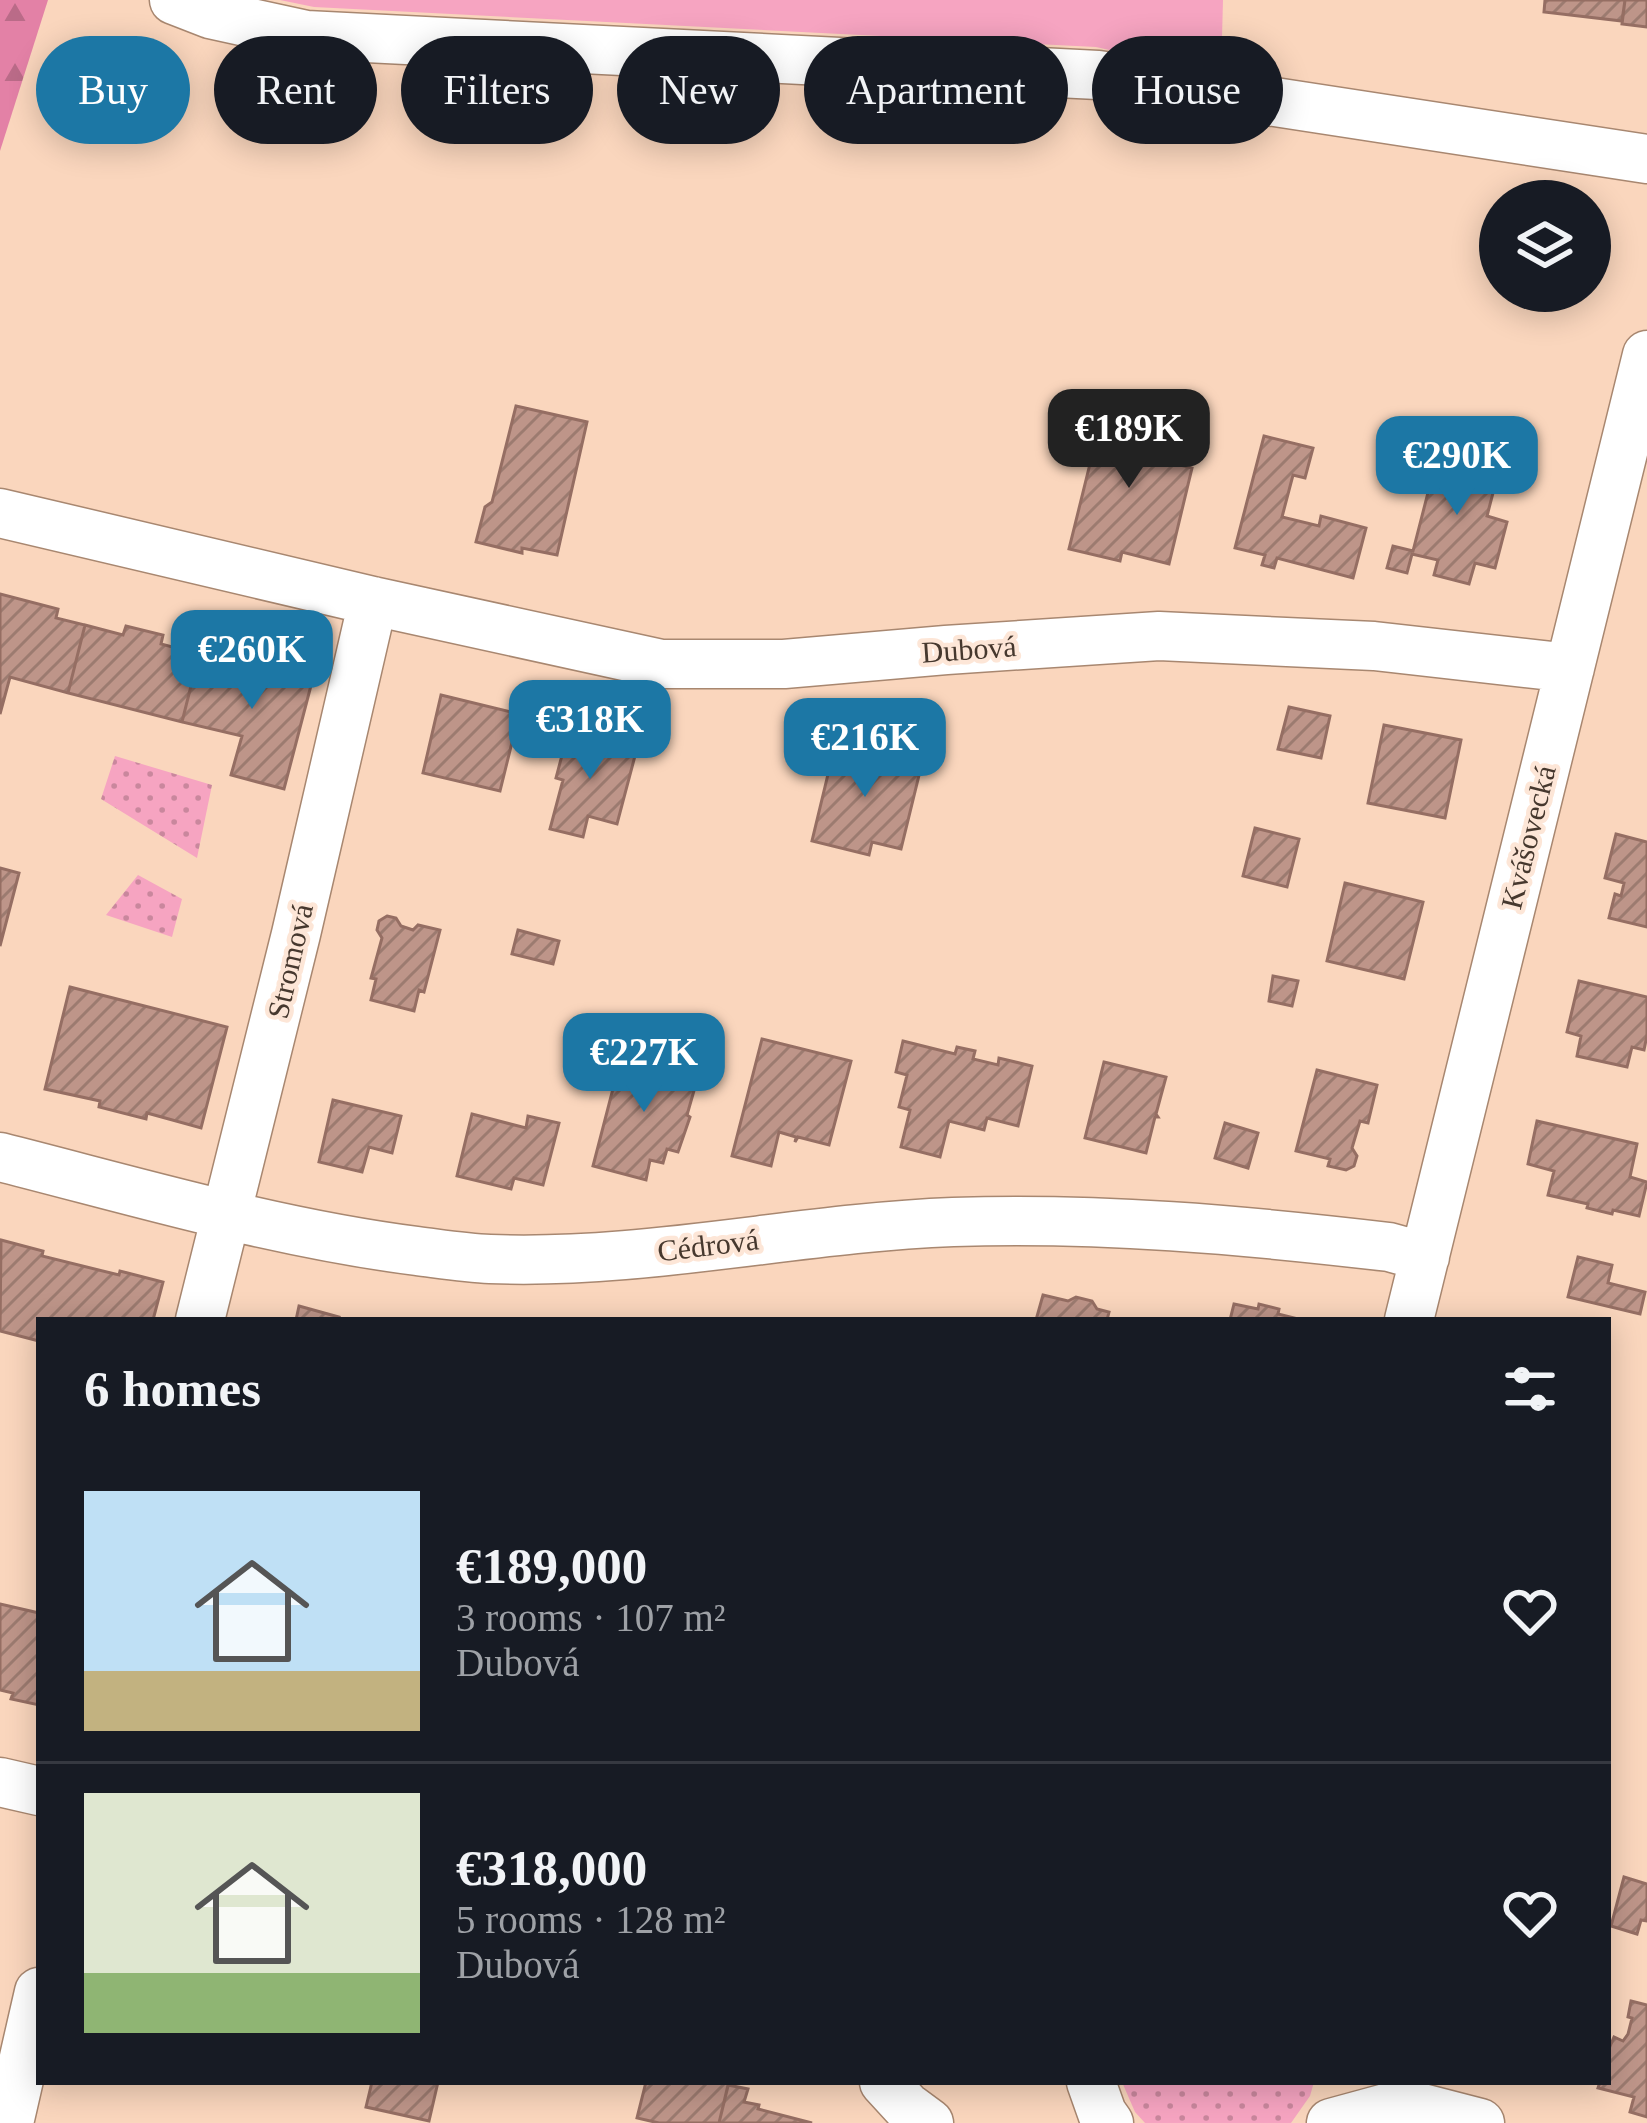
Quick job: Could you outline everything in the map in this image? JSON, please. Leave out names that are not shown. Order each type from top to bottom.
[{"type":"street","points":[[174,0],[210,14],[306,35],[1098,75],[1647,159]]},
{"type":"street","name":"Kvášovecká","points":[[1410,1317],[1647,355]]},
{"type":"street","name":"Dubová","points":[[0,513],[662,664],[784,664],[1160,636],[1374,646],[1570,668]]},
{"type":"street","name":"Stromová","points":[[201,1317],[373,601]]},
{"type":"street","name":"Cédrová","points":[[0,1156],[227,1216],[351,1243],[486,1259],[655,1252],[813,1232],[953,1222],[1108,1221],[1324,1239],[1425,1257]]},
{"type":"street","points":[[0,1782],[36,1790]]},
{"type":"street","points":[[9,2123],[36,2005]]},
{"type":"street","points":[[887,2085],[929,2123]]},
{"type":"street","points":[[1092,2085],[1108,2123]]},
{"type":"street","points":[[1330,2123],[1342,2085]]},
{"type":"street","points":[[1330,2123],[1386,2108],[1402,2095],[1480,2123]]},
{"type":"shaded area","points":[[280,0],[1223,0],[1222,36],[1092,36],[1092,47],[1068,46],[1068,36],[881,36],[314,7]]},
{"type":"shaded area","points":[[115,756],[212,785],[197,858],[101,799]]},
{"type":"shaded area","points":[[138,875],[182,899],[172,937],[106,915]]},
{"type":"shaded area","points":[[1123,2085],[1313,2085],[1291,2123],[1145,2123]]},
{"type":"green space","points":[[0,0],[48,0],[36,36],[0,151]]},
{"type":"building","points":[[1545,0],[1625,0],[1622,21],[1544,12]]},
{"type":"building","points":[[1625,0],[1647,0],[1647,27],[1622,24]]},
{"type":"building","points":[[1106,399],[1156,410],[1145,456],[1192,468],[1169,564],[1122,552],[1120,561],[1069,549]]},
{"type":"building","points":[[516,406],[587,422],[557,555],[476,542],[485,507],[492,502]]},
{"type":"building","points":[[1264,436],[1313,448],[1305,478],[1293,475],[1282,517],[1319,526],[1321,516],[1366,528],[1353,578],[1277,558],[1274,568],[1262,565],[1265,555],[1235,548]]},
{"type":"building","points":[[1441,442],[1470,450],[1468,458],[1500,466],[1487,516],[1507,522],[1495,568],[1475,563],[1469,584],[1434,575],[1438,560],[1412,554],[1407,573],[1387,568],[1393,546],[1413,551]]},
{"type":"building","points":[[0,594],[58,609],[56,618],[85,625],[68,693],[10,677],[0,714]]},
{"type":"building","points":[[85,625],[123,635],[126,626],[163,635],[161,644],[199,654],[182,722],[68,693]]},
{"type":"building","points":[[199,654],[233,662],[235,654],[314,674],[284,789],[231,775],[242,736],[182,722]]},
{"type":"building","points":[[441,695],[519,714],[500,791],[423,773]]},
{"type":"building","points":[[1289,707],[1330,716],[1321,758],[1278,749]]},
{"type":"building","points":[[570,725],[600,733],[597,742],[636,752],[617,824],[588,816],[583,837],[550,829],[563,780],[556,778]]},
{"type":"building","points":[[1384,725],[1461,740],[1445,818],[1368,803]]},
{"type":"building","points":[[836,741],[886,752],[885,758],[921,767],[901,849],[872,842],[869,855],[812,841]]},
{"type":"building","points":[[1255,828],[1299,839],[1287,887],[1243,876]]},
{"type":"building","points":[[1616,834],[1647,842],[1647,927],[1609,918],[1615,894],[1621,896],[1624,883],[1605,878]]},
{"type":"building","points":[[0,868],[19,873],[0,946]]},
{"type":"building","points":[[1345,883],[1423,902],[1404,979],[1327,961]]},
{"type":"building","points":[[387,916],[413,930],[418,925],[440,930],[424,992],[419,990],[414,1011],[371,1000],[376,979],[371,978],[382,938],[377,930],[379,921]]},
{"type":"building","points":[[518,930],[559,941],[553,964],[512,954]]},
{"type":"building","points":[[1273,976],[1298,981],[1292,1006],[1269,1001]]},
{"type":"building","points":[[1579,981],[1647,997],[1644,1050],[1632,1047],[1627,1067],[1577,1056],[1581,1036],[1567,1032]]},
{"type":"building","points":[[70,987],[227,1027],[201,1128],[147,1113],[146,1119],[99,1107],[100,1101],[45,1089]]},
{"type":"building","points":[[762,1039],[851,1061],[829,1145],[798,1137],[795,1142],[796,1137],[779,1132],[771,1166],[732,1156]]},
{"type":"building","points":[[903,1041],[955,1054],[957,1047],[975,1051],[973,1059],[998,1065],[999,1058],[1032,1066],[1018,1126],[987,1118],[984,1130],[949,1121],[940,1157],[901,1147],[910,1110],[899,1107],[907,1075],[896,1072]]},
{"type":"building","points":[[623,1050],[687,1067],[682,1084],[695,1087],[678,1152],[667,1149],[663,1163],[650,1160],[646,1180],[593,1166]]},
{"type":"building","points":[[1104,1062],[1166,1077],[1146,1153],[1085,1138]]},
{"type":"building","points":[[1317,1070],[1377,1085],[1368,1123],[1360,1121],[1352,1148],[1357,1156],[1354,1166],[1346,1170],[1328,1166],[1330,1159],[1296,1151]]},
{"type":"building","points":[[333,1100],[401,1116],[392,1153],[369,1147],[362,1172],[319,1162]]},
{"type":"building","points":[[472,1114],[526,1128],[528,1116],[559,1123],[543,1185],[514,1178],[511,1189],[457,1176]]},
{"type":"building","points":[[1537,1121],[1637,1144],[1630,1177],[1647,1182],[1639,1216],[1613,1210],[1612,1214],[1548,1195],[1554,1171],[1528,1164]]},
{"type":"building","points":[[1225,1123],[1258,1133],[1248,1168],[1215,1158]]},
{"type":"building","points":[[1,1240],[43,1251],[42,1256],[163,1282],[154,1317],[36,1317],[36,1340],[0,1331]]},
{"type":"building","points":[[1578,1257],[1612,1265],[1608,1283],[1645,1292],[1640,1314],[1568,1297]]},
{"type":"building","points":[[1043,1295],[1092,1301],[1097,1309],[1109,1312],[1108,1317],[1037,1317]]},
{"type":"building","points":[[1234,1304],[1258,1309],[1259,1304],[1290,1317],[1231,1317]]},
{"type":"building","points":[[299,1306],[339,1317],[297,1317]]},
{"type":"building","points":[[0,1604],[36,1612],[36,1704],[11,1699],[13,1693],[0,1690]]},
{"type":"building","points":[[1624,1877],[1647,1884],[1647,1921],[1641,1920],[1637,1934],[1611,1926]]},
{"type":"building","points":[[1631,2001],[1647,2005],[1647,2117],[1630,2112],[1634,2097],[1598,2088],[1611,2085],[1611,2044],[1614,2037],[1623,2041],[1628,2034],[1632,2018],[1628,2017]]},
{"type":"building","points":[[371,2085],[437,2085],[429,2121],[366,2107]]},
{"type":"building","points":[[645,2085],[728,2085],[719,2123],[659,2123],[637,2118]]},
{"type":"building","points":[[728,2085],[748,2089],[744,2102],[759,2105],[758,2109],[812,2123],[719,2123]]}]
